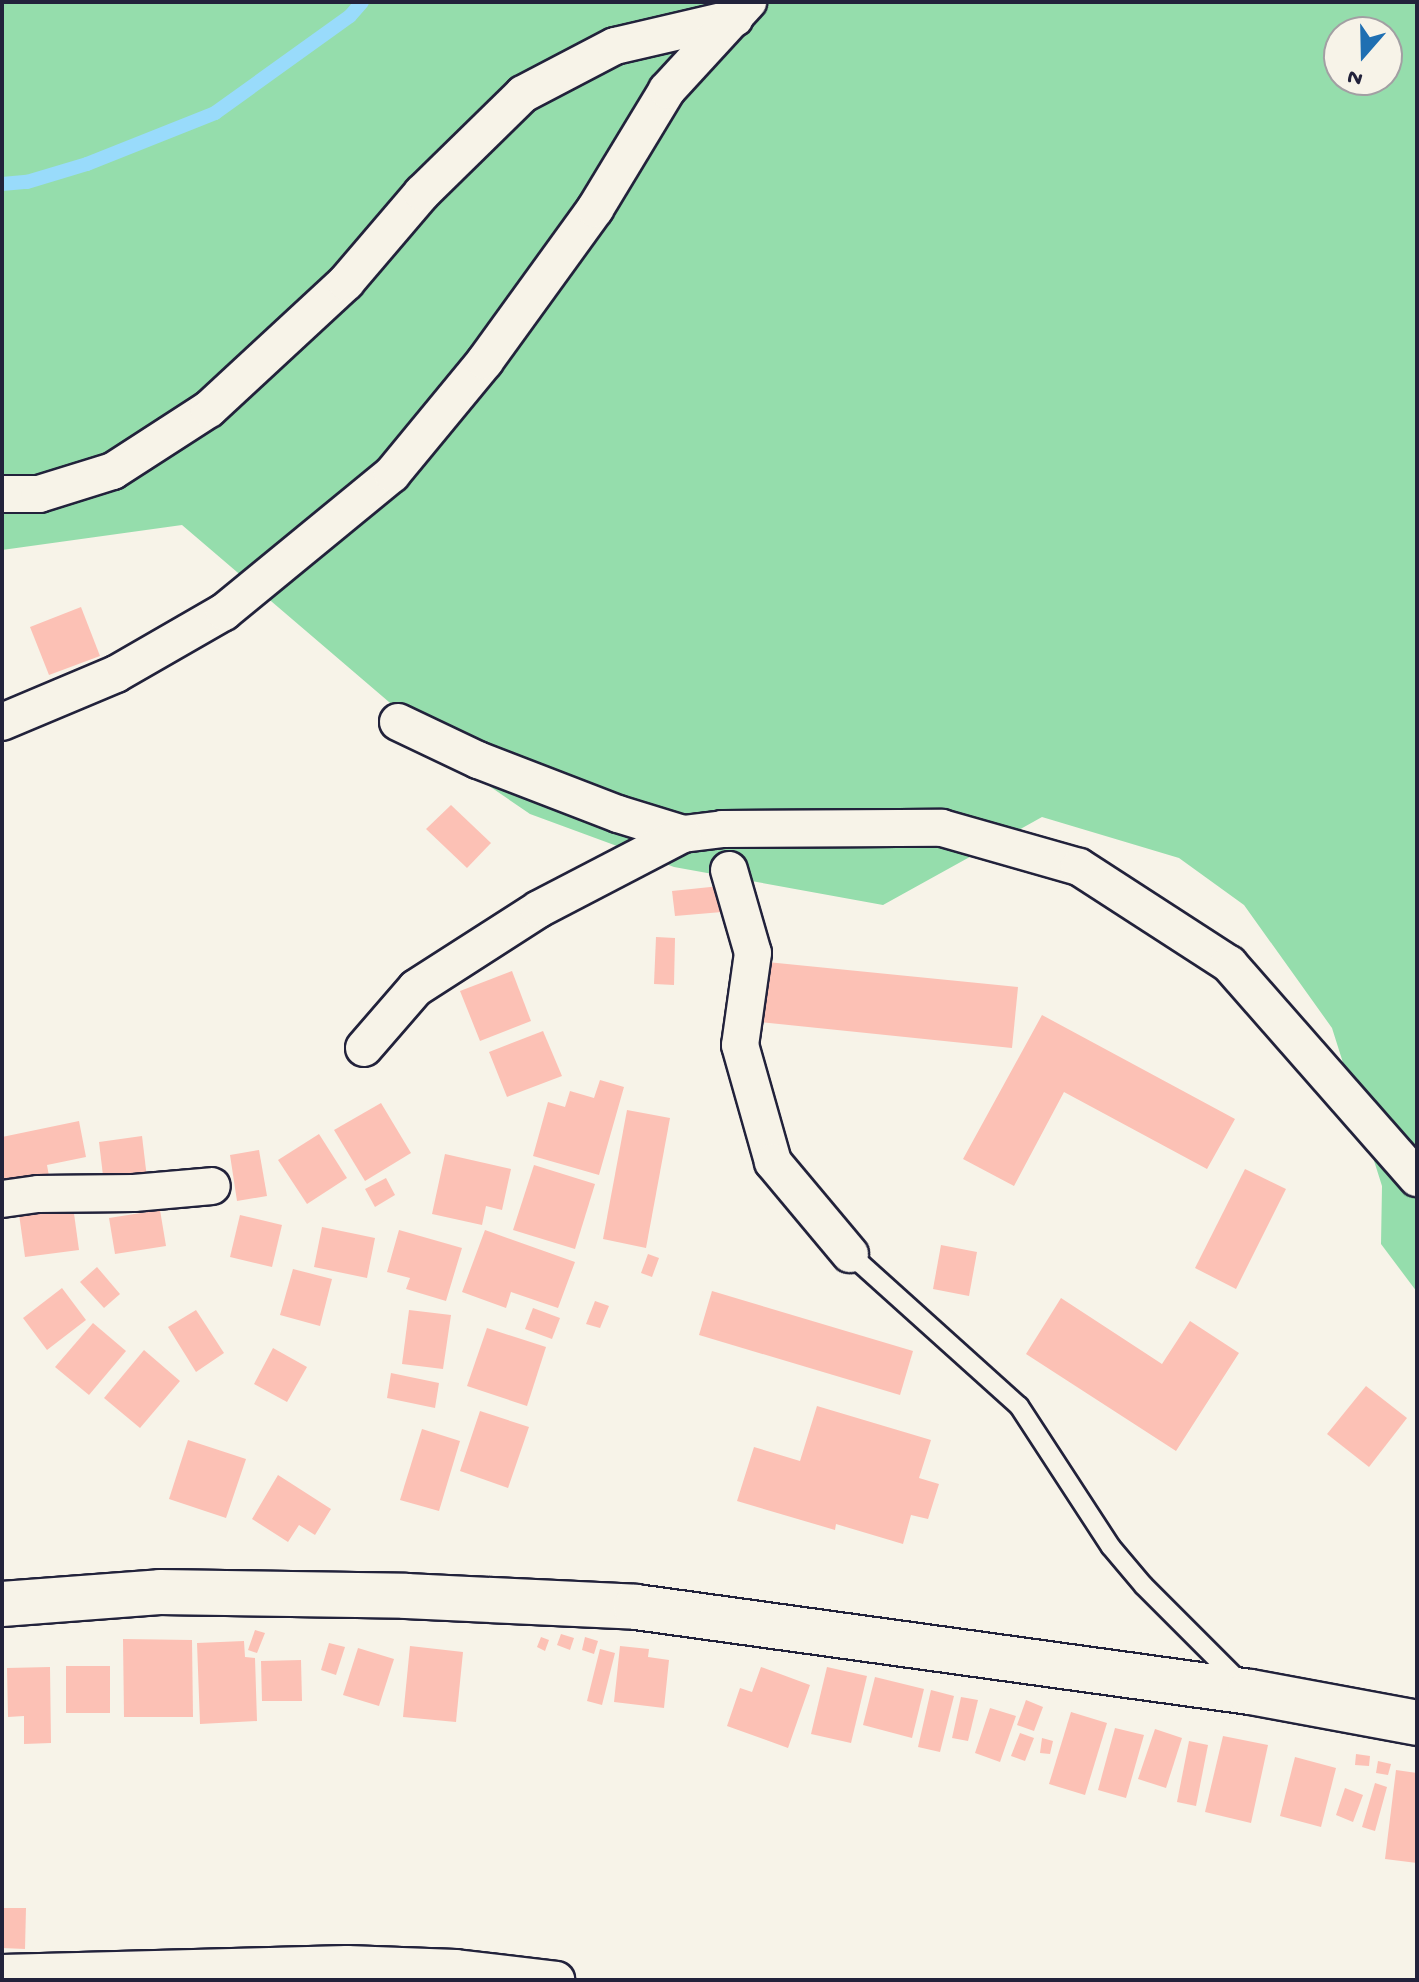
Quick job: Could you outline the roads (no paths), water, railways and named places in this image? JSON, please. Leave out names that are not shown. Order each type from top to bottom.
[{"type":"street","points":[[2,494],[39,494],[113,471],[209,409],[346,282],[422,193],[523,94],[615,46],[741,10]]},
{"type":"street","points":[[2,722],[116,674],[224,612],[392,474],[485,361],[595,209],[667,90],[741,10]]},
{"type":"street","points":[[398,722],[478,760],[618,814],[683,834]]},
{"type":"street","points":[[364,1048],[416,988],[539,909],[683,834],[722,829],[942,828],[1079,867],[1229,964],[1417,1178]]},
{"type":"street","points":[[729,870],[753,953],[740,1045],[773,1162],[850,1254]]},
{"type":"street","points":[[2,1199],[38,1194],[134,1193],[212,1186]]},
{"type":"street","points":[[2,1604],[160,1592],[406,1596],[636,1607],[1250,1692],[1417,1723]]},
{"type":"street","points":[[2,1973],[347,1964],[456,1968],[556,1980]]},
{"type":"lane","points":[[850,1254],[1019,1406],[1111,1547],[1144,1586],[1250,1692]]},
{"type":"waterway","points":[[2,184],[27,182],[87,164],[215,113],[350,16],[362,2]]}]
